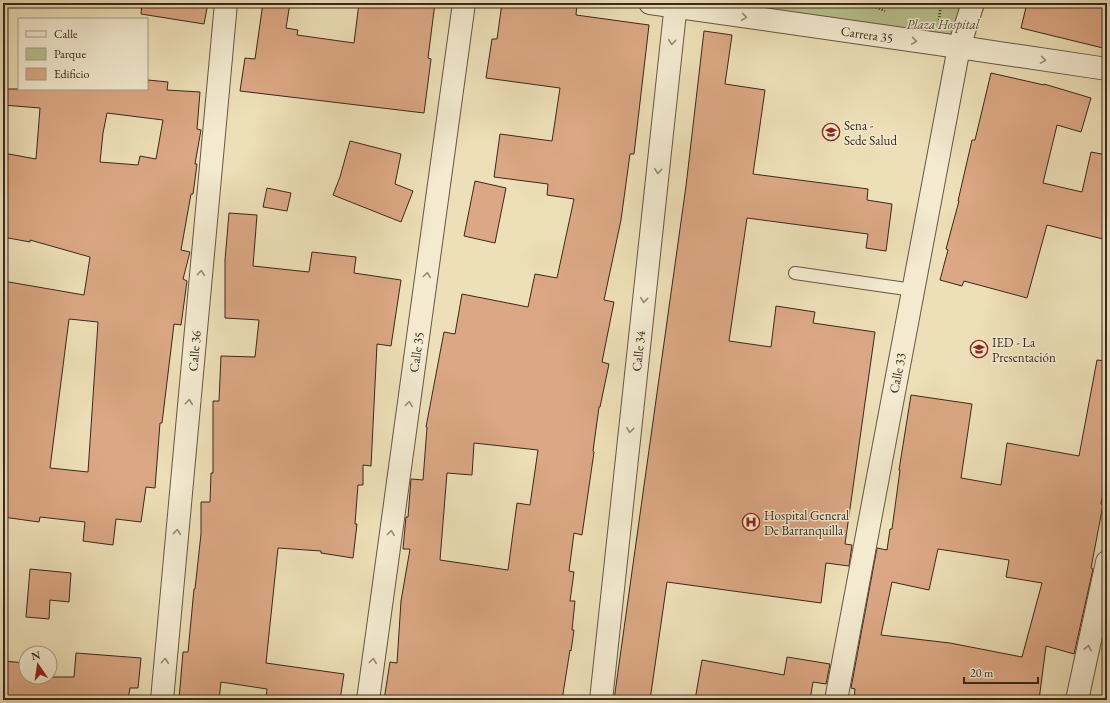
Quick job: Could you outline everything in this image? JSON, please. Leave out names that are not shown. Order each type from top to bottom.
[{"type":"street","name":"Calle 36","points":[[162,700],[226,3]]},
{"type":"street","name":"Calle 35","points":[[368,700],[464,3]]},
{"type":"street","name":"Carrera 35","points":[[650,3],[676,5],[1107,69]]},
{"type":"street","name":"Calle 33","points":[[836,700],[959,47],[973,3]]},
{"type":"street","name":"Calle 34","points":[[600,700],[676,5]]},
{"type":"street","points":[[1077,700],[1107,562]]},
{"type":"lane","points":[[795,273],[913,290]]},
{"type":"green space","name":"Plaza Hospital","points":[[676,3],[972,3],[959,47]]},
{"type":"building","points":[[142,3],[208,3],[204,24],[141,14]]},
{"type":"building","points":[[263,3],[290,3],[286,28],[298,30],[297,35],[354,43],[359,3],[435,3],[428,58],[431,59],[424,113],[240,91],[245,58],[255,59]]},
{"type":"building","points":[[502,3],[577,3],[576,15],[649,25],[634,154],[630,154],[621,220],[604,300],[614,302],[602,362],[609,364],[599,407],[582,535],[574,533],[569,571],[574,572],[570,601],[575,601],[572,630],[574,630],[571,651],[570,650],[562,700],[384,700],[390,662],[397,663],[401,601],[410,549],[403,549],[406,517],[408,517],[411,479],[423,480],[426,427],[444,332],[455,334],[462,294],[528,307],[535,274],[557,278],[574,199],[547,195],[548,184],[494,177],[500,134],[552,141],[560,88],[486,78],[492,39],[497,39]],"holes":[[[474,443],[538,450],[530,505],[517,503],[508,570],[440,560],[447,473],[472,475]]]},
{"type":"building","points":[[1027,3],[1107,3],[1107,49],[1021,28]]},
{"type":"building","points":[[704,31],[732,35],[725,84],[765,90],[753,174],[868,189],[867,200],[892,204],[886,251],[866,248],[868,234],[747,218],[729,341],[771,347],[776,306],[815,312],[813,323],[875,332],[845,544],[852,545],[849,566],[826,563],[821,603],[667,582],[650,700],[614,700],[686,186]]},
{"type":"building","points":[[991,73],[1044,84],[1091,98],[1081,132],[1057,125],[1043,183],[1082,192],[1091,152],[1107,155],[1107,240],[1047,225],[1027,298],[964,281],[962,286],[940,280],[972,140],[975,140]]},
{"type":"building","points":[[148,80],[168,82],[167,90],[200,92],[197,129],[201,130],[195,164],[197,164],[193,194],[191,194],[181,250],[190,252],[183,279],[187,281],[181,325],[174,324],[162,423],[160,423],[155,488],[146,487],[141,522],[116,519],[113,545],[83,541],[85,522],[40,517],[39,522],[3,517],[3,281],[84,295],[90,257],[30,240],[30,242],[3,237],[3,153],[36,159],[40,108],[3,105],[3,89],[148,90]],"holes":[[[107,113],[163,120],[156,159],[140,156],[138,165],[100,162]],[[69,319],[98,322],[88,472],[50,468]]]},
{"type":"building","points":[[350,141],[401,154],[395,184],[413,191],[401,222],[333,195],[340,177]]},
{"type":"building","points":[[475,181],[506,188],[495,243],[464,236]]},
{"type":"building","points":[[267,188],[291,193],[287,211],[263,207]]},
{"type":"building","points":[[229,213],[257,215],[253,266],[309,272],[312,252],[356,257],[354,273],[401,280],[391,346],[377,344],[371,466],[363,465],[363,485],[358,485],[355,524],[357,524],[353,558],[321,553],[321,551],[278,548],[266,663],[344,674],[340,700],[277,700],[266,698],[267,689],[221,682],[219,700],[179,700],[183,652],[188,652],[195,589],[201,534],[201,502],[210,502],[211,473],[213,473],[213,401],[219,401],[221,356],[255,357],[259,320],[225,318],[225,260]]},
{"type":"building","points":[[1097,360],[1107,361],[1107,473],[1101,504],[1103,505],[1091,568],[1093,569],[1074,654],[1046,646],[1039,700],[854,700],[855,689],[851,688],[877,548],[887,550],[890,529],[892,529],[899,470],[911,395],[972,404],[961,478],[1001,485],[1007,443],[1079,456]],"holes":[[[938,549],[1009,560],[1006,577],[1042,583],[1022,657],[950,643],[881,635],[892,582],[929,590]]]},
{"type":"building","points":[[30,569],[71,573],[69,602],[50,600],[49,619],[26,617]]},
{"type":"building","points":[[76,653],[141,658],[138,688],[130,688],[128,700],[3,700],[3,661],[18,662],[18,685],[58,685],[58,677],[74,677]]},
{"type":"building","points":[[787,657],[830,664],[826,684],[813,682],[810,700],[695,700],[702,660],[784,675]]},
{"type":"place","name":"Sena - Sede Salud","points":[[831,132]]},
{"type":"place","name":"IED - La Presentación","points":[[979,349]]},
{"type":"place","name":"Hospital General De Barranquilla","points":[[751,522]]}]
